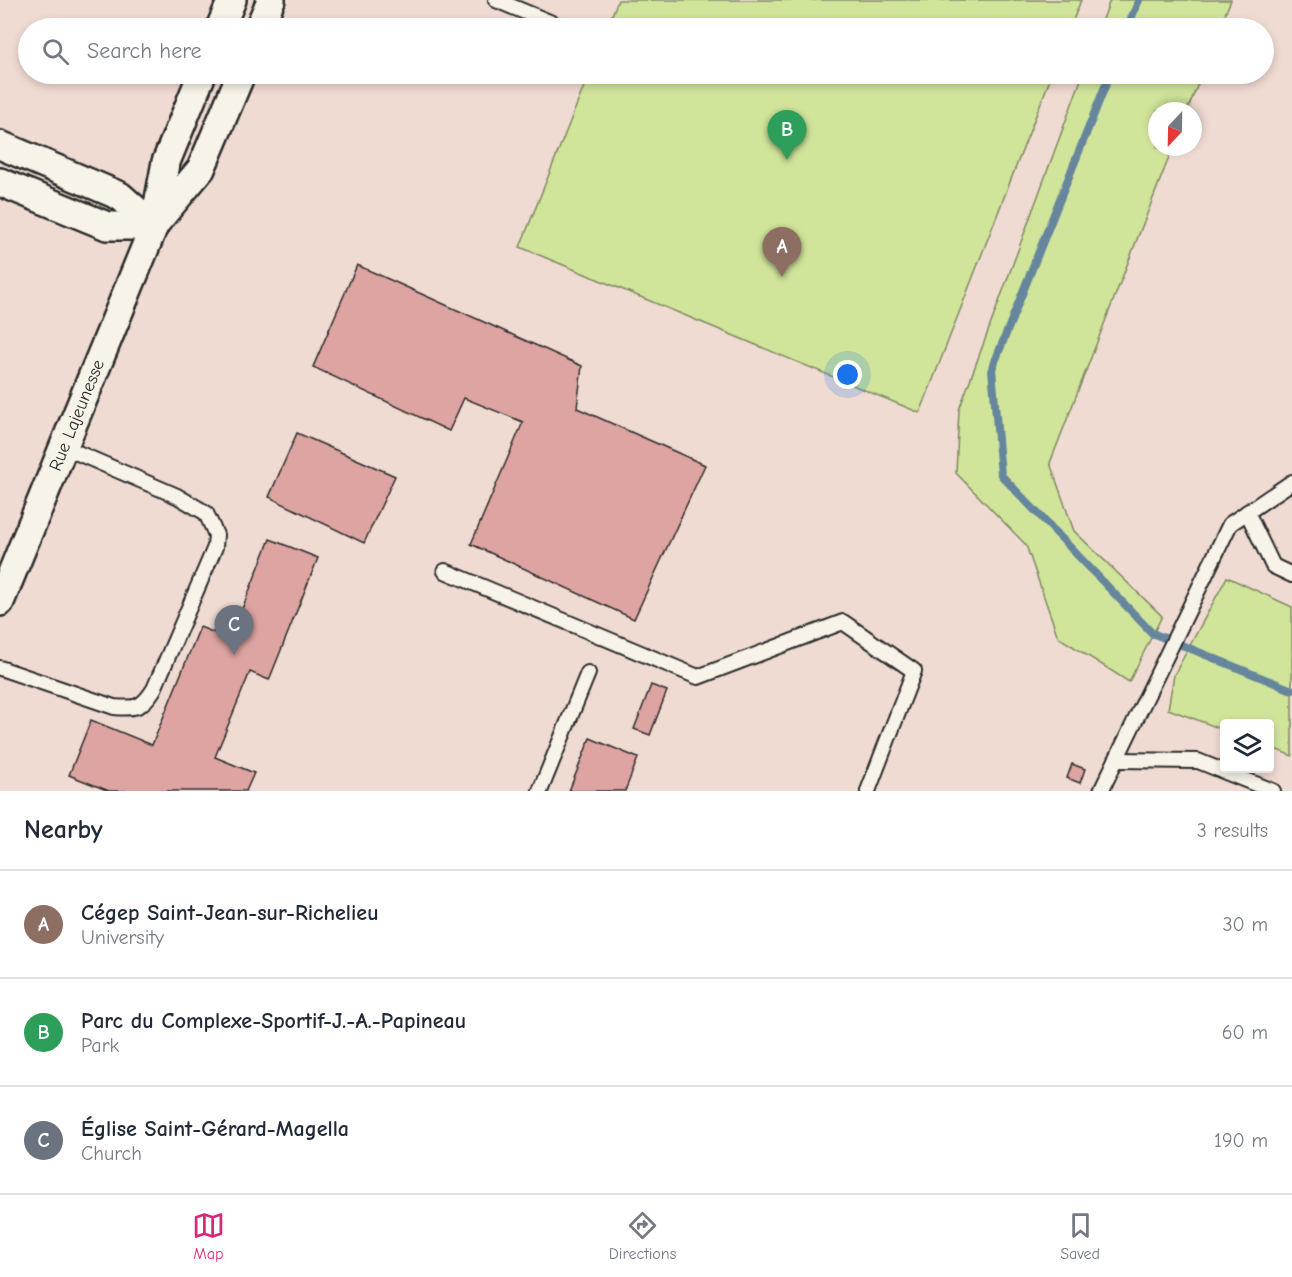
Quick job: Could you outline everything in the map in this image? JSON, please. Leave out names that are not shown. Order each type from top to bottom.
[{"type":"street","points":[[224,18],[232,0]]},
{"type":"street","points":[[263,18],[271,0]]},
{"type":"street","name":"Rue Lajeunesse","points":[[0,602],[154,226],[166,162],[198,84]]},
{"type":"street","name":"Rue Lajeunesse","points":[[154,226],[201,169],[237,84]]},
{"type":"street","points":[[0,145],[120,196],[154,226]]},
{"type":"street","points":[[0,182],[107,226],[154,226]]},
{"type":"lane","points":[[496,0],[540,18]]},
{"type":"lane","points":[[0,668],[114,707],[133,709],[147,700],[154,689],[215,547],[216,535],[207,513],[177,496],[64,447]]},
{"type":"lane","points":[[1101,791],[1230,524],[1292,482]]},
{"type":"lane","points":[[1247,512],[1273,566],[1292,575]]},
{"type":"lane","points":[[445,571],[698,677],[843,622],[914,671],[868,791]]},
{"type":"lane","points":[[540,791],[588,673]]},
{"type":"lane","points":[[1116,759],[1198,761],[1274,791]]},
{"type":"green space","points":[[618,0],[1081,0],[1074,18],[611,18]]},
{"type":"green space","points":[[1110,0],[1231,0],[1223,18],[1104,18]]},
{"type":"green space","points":[[585,84],[1048,84],[920,413],[520,247]]},
{"type":"green space","points":[[1079,84],[1198,84],[1191,102],[1148,102],[1148,156],[1169,156],[1050,463],[1074,531],[1162,616],[1129,682],[1058,637],[1026,545],[956,473],[959,410]]},
{"type":"green space","points":[[1227,577],[1292,607],[1292,756],[1274,749],[1274,719],[1220,719],[1220,728],[1168,709],[1174,675]]},
{"type":"building","points":[[357,265],[582,366],[577,408],[705,465],[634,619],[471,544],[523,422],[464,398],[449,431],[313,367]]},
{"type":"building","points":[[297,433],[395,476],[364,543],[269,497]]},
{"type":"building","points":[[270,539],[318,558],[269,680],[250,672],[215,757],[254,773],[246,791],[109,791],[69,775],[91,720],[152,745],[200,627],[230,639]]},
{"type":"building","points":[[651,685],[667,691],[650,735],[634,729]]},
{"type":"building","points":[[590,738],[638,758],[625,791],[569,791]]},
{"type":"building","points":[[1072,764],[1085,769],[1080,783],[1067,778]]},
{"type":"waterway","points":[[1131,18],[1139,0]]},
{"type":"waterway","points":[[1106,84],[992,369],[1001,475],[1152,633],[1292,690]]},
{"type":"place","name":"Parc du Complexe-Sportif-J.-A.-Papineau","points":[[787,160]]},
{"type":"place","name":"Cégep Saint-Jean-sur-Richelieu","points":[[782,277]]},
{"type":"place","name":"Église Saint-Gérard-Magella","points":[[234,655]]}]
